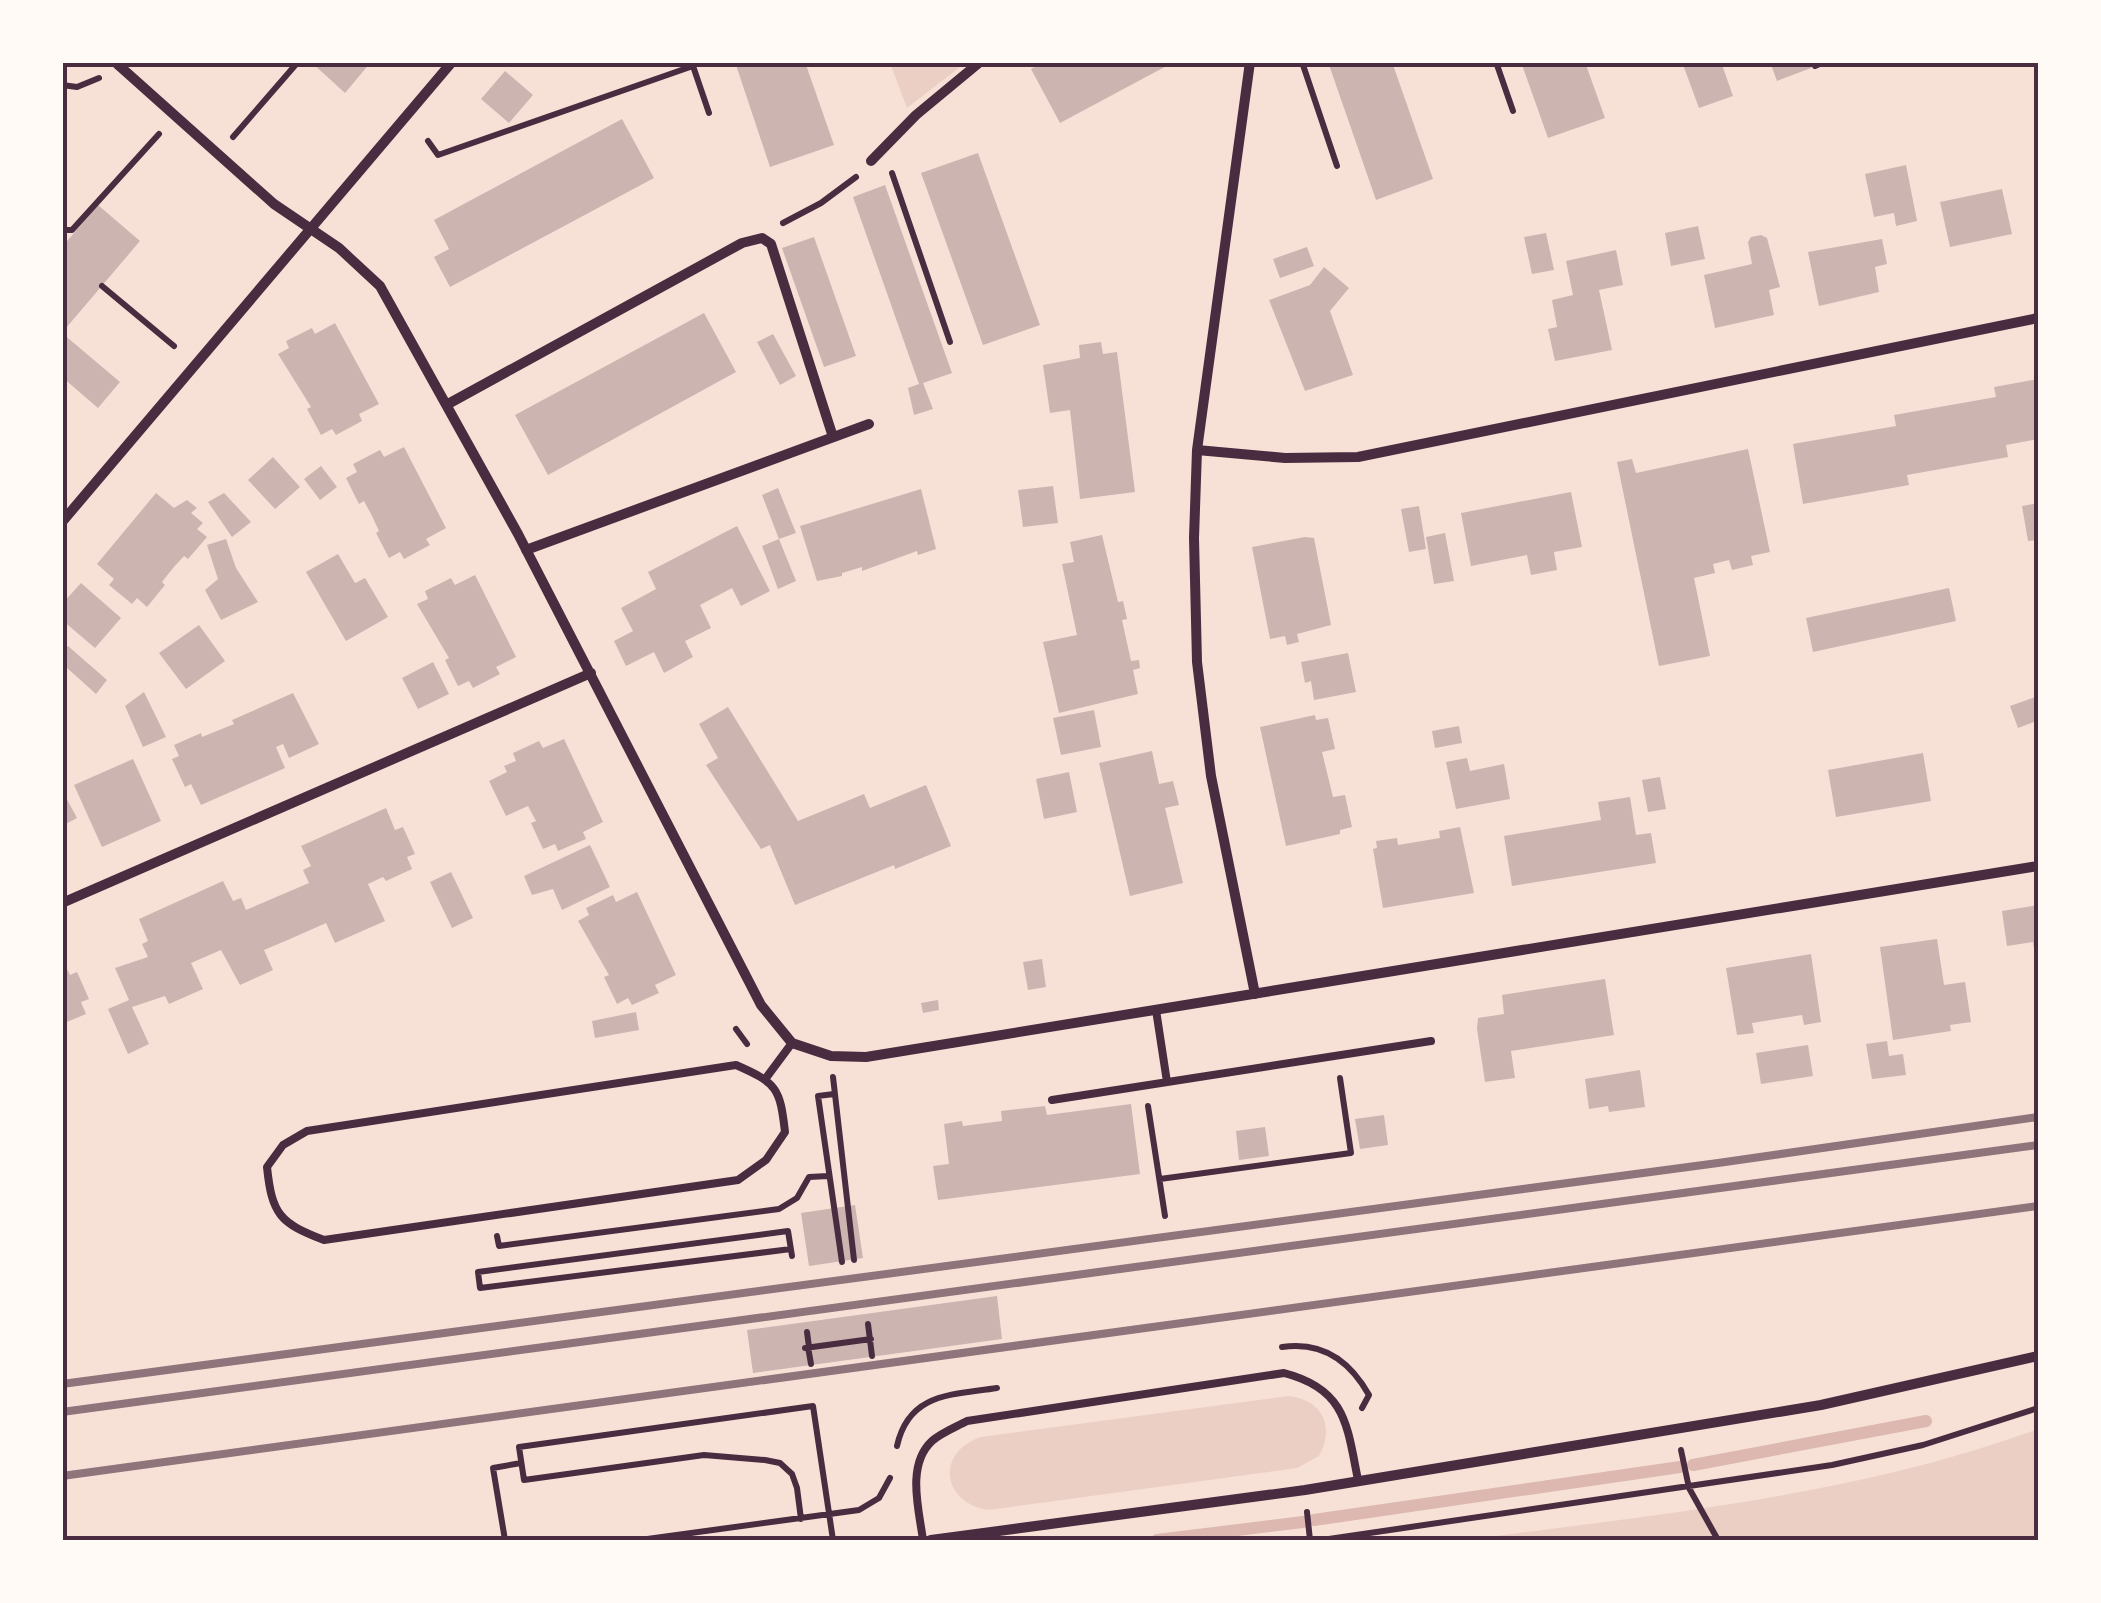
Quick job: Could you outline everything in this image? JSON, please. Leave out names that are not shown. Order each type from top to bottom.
[{"type":"street","points":[[115,62],[274,204],[339,248],[380,286],[448,404],[591,672],[762,1005],[792,1043],[831,1056],[866,1057],[2038,866]]},
{"type":"street","points":[[62,522],[452,62]]},
{"type":"street","points":[[871,161],[916,115],[980,62]]},
{"type":"street","points":[[1250,62],[1197,450],[1194,538],[1196,662],[1211,776],[1255,994]]},
{"type":"street","points":[[448,404],[742,243],[762,238],[772,244],[833,437]]},
{"type":"street","points":[[1197,450],[1285,458],[1358,457],[2038,318]]},
{"type":"street","points":[[526,550],[869,424]]},
{"type":"street","points":[[62,904],[591,672]]},
{"type":"street","points":[[931,1540],[1358,1480],[1822,1406],[2038,1356]]},
{"type":"lane","points":[[1156,1010],[1167,1082]]},
{"type":"lane","points":[[1052,1100],[1431,1042]]},
{"type":"lane","points":[[766,1078],[792,1043]]},
{"type":"lane","points":[[736,1065],[766,1078],[781,1100],[784,1132],[766,1160],[738,1180],[494,1215],[324,1240],[291,1227],[270,1198],[267,1167],[283,1145],[307,1131],[736,1065]]},
{"type":"lane","points":[[922,1540],[916,1493],[918,1464],[932,1441],[967,1422],[1284,1374],[1314,1381],[1336,1403],[1348,1430],[1358,1480]]},
{"type":"lane","points":[[1034,1526],[1034,1540]]},
{"type":"path","points":[[229,142],[298,62]]},
{"type":"path","points":[[1302,62],[1337,166]]},
{"type":"path","points":[[1496,62],[1513,111]]},
{"type":"path","points":[[1814,62],[1815,66],[1824,62]]},
{"type":"path","points":[[428,141],[438,154],[693,66],[709,113]]},
{"type":"path","points":[[62,85],[77,87],[100,78]]},
{"type":"path","points":[[62,230],[72,230],[160,132]]},
{"type":"path","points":[[883,148],[950,342]]},
{"type":"path","points":[[762,238],[840,189],[871,161]]},
{"type":"path","points":[[102,286],[174,346]]},
{"type":"path","points":[[831,1056],[854,1260]]},
{"type":"path","points":[[1160,1179],[1351,1153],[1337,1056]]},
{"type":"path","points":[[834,1094],[818,1096],[842,1262]]},
{"type":"path","points":[[494,1215],[499,1246],[779,1208],[797,1198],[810,1177],[828,1176]]},
{"type":"path","points":[[788,1231],[791,1252],[480,1288],[478,1272],[788,1231]]},
{"type":"path","points":[[868,1324],[872,1356]]},
{"type":"path","points":[[807,1332],[805,1347],[811,1364]]},
{"type":"path","points":[[805,1347],[871,1339]]},
{"type":"path","points":[[801,1519],[798,1488],[792,1474],[780,1463],[704,1456],[524,1480],[519,1447],[813,1406],[833,1540]]},
{"type":"path","points":[[1322,1540],[1832,1465],[1905,1449],[2038,1408]]},
{"type":"path","points":[[1676,1429],[1689,1488],[1718,1540]]},
{"type":"path","points":[[505,1540],[493,1468],[521,1463]]},
{"type":"path","points":[[640,1540],[829,1515]]},
{"type":"shaded area","points":[[890,62],[965,63],[907,108]]},
{"type":"shaded area","points":[[1289,1396],[1318,1409],[1326,1425],[1319,1456],[1297,1468],[989,1510],[961,1498],[950,1477],[956,1454],[981,1437]]},
{"type":"shaded area","points":[[2038,1429],[2038,1540],[1466,1540],[1827,1487],[1969,1452]]},
{"type":"building","points":[[311,62],[371,62],[345,93]]},
{"type":"building","points":[[735,62],[805,62],[834,145],[770,167]]},
{"type":"building","points":[[1044,62],[1174,62],[1060,123],[1031,69]]},
{"type":"building","points":[[1328,62],[1392,62],[1433,179],[1376,200]]},
{"type":"building","points":[[1521,62],[1585,62],[1605,118],[1548,138]]},
{"type":"building","points":[[1682,62],[1721,62],[1733,96],[1699,108]]},
{"type":"building","points":[[1770,62],[1809,62],[1811,68],[1777,81]]},
{"type":"building","points":[[505,71],[533,95],[509,123],[481,99]]},
{"type":"building","points":[[622,119],[654,178],[450,287],[434,257],[449,249],[434,220]]},
{"type":"building","points":[[978,153],[1040,325],[983,345],[921,173]]},
{"type":"building","points":[[1906,165],[1917,221],[1896,226],[1894,213],[1874,217],[1865,174]]},
{"type":"building","points":[[885,185],[952,373],[923,383],[933,409],[914,415],[908,388],[919,384],[853,197]]},
{"type":"building","points":[[2002,189],[2012,234],[1950,247],[1940,202]]},
{"type":"building","points":[[98,205],[140,241],[66,328],[62,325],[62,247]]},
{"type":"building","points":[[1698,226],[1705,259],[1671,266],[1665,233]]},
{"type":"building","points":[[1546,233],[1554,270],[1532,274],[1524,237]]},
{"type":"building","points":[[1761,235],[1767,238],[1780,287],[1769,290],[1774,315],[1715,328],[1704,275],[1752,264],[1748,242]]},
{"type":"building","points":[[814,237],[856,356],[824,367],[782,248]]},
{"type":"building","points":[[1882,239],[1887,264],[1875,267],[1879,292],[1819,306],[1808,252]]},
{"type":"building","points":[[1307,247],[1314,266],[1280,278],[1273,259]]},
{"type":"building","points":[[1616,250],[1623,285],[1599,290],[1612,350],[1555,361],[1548,329],[1557,327],[1552,300],[1573,295],[1566,261]]},
{"type":"building","points":[[1324,267],[1349,288],[1330,311],[1353,375],[1305,391],[1269,300],[1310,285]]},
{"type":"building","points":[[704,313],[736,372],[548,475],[515,415]]},
{"type":"building","points":[[335,323],[379,404],[359,414],[362,421],[336,435],[332,429],[321,435],[307,409],[311,407],[278,354],[289,348],[286,341],[312,328],[315,334]]},
{"type":"building","points":[[62,333],[120,382],[98,408],[62,377]]},
{"type":"building","points":[[773,334],[796,376],[780,385],[757,342]]},
{"type":"building","points":[[1101,342],[1103,354],[1117,352],[1135,492],[1080,499],[1070,410],[1050,413],[1043,365],[1080,358],[1079,345]]},
{"type":"building","points":[[2038,379],[2038,439],[2006,445],[2008,457],[1907,475],[1909,485],[1803,504],[1793,444],[1896,426],[1894,415],[1996,397],[1994,387]]},
{"type":"building","points":[[404,447],[446,528],[426,539],[430,545],[404,559],[400,552],[389,558],[364,501],[359,504],[346,478],[357,472],[353,464],[380,450],[384,457]]},
{"type":"building","points":[[1748,449],[1770,552],[1751,556],[1753,565],[1732,570],[1729,560],[1713,564],[1715,573],[1694,578],[1710,656],[1659,666],[1617,462],[1632,459],[1636,473]]},
{"type":"building","points":[[273,457],[300,487],[275,509],[248,480]]},
{"type":"building","points":[[321,466],[337,487],[320,500],[304,479]]},
{"type":"building","points":[[1053,486],[1058,523],[1023,527],[1018,490]]},
{"type":"building","points":[[778,488],[796,533],[779,539],[762,495]]},
{"type":"building","points":[[921,489],[936,549],[918,555],[917,551],[862,571],[862,567],[817,581],[800,526]]},
{"type":"building","points":[[1571,492],[1582,547],[1554,552],[1557,570],[1531,575],[1527,555],[1471,566],[1461,513]]},
{"type":"building","points":[[156,493],[174,508],[187,500],[197,508],[191,513],[203,523],[197,529],[207,537],[188,559],[184,556],[173,568],[147,607],[137,598],[132,604],[109,585],[114,579],[97,564]]},
{"type":"building","points":[[224,493],[251,522],[232,537],[208,502]]},
{"type":"building","points":[[2038,503],[2038,540],[2028,541],[2022,506]]},
{"type":"building","points":[[1419,506],[1426,549],[1409,552],[1401,509]]},
{"type":"building","points":[[737,526],[770,591],[741,606],[732,588],[700,605],[711,628],[685,641],[693,657],[664,673],[654,652],[626,666],[614,641],[633,631],[621,608],[656,589],[648,572]]},
{"type":"building","points":[[1445,533],[1454,581],[1434,584],[1426,537]]},
{"type":"building","points":[[1102,535],[1118,602],[1123,601],[1127,619],[1122,620],[1131,661],[1139,660],[1140,668],[1133,670],[1138,694],[1059,713],[1043,642],[1077,635],[1062,564],[1074,562],[1070,542]]},
{"type":"building","points":[[1314,538],[1331,625],[1297,634],[1299,642],[1287,645],[1285,636],[1270,639],[1252,547]]},
{"type":"building","points":[[226,539],[236,568],[258,602],[221,620],[205,590],[218,579],[207,545]]},
{"type":"building","points":[[779,539],[796,581],[778,589],[762,546]]},
{"type":"building","points":[[338,554],[355,583],[365,578],[388,617],[346,641],[306,572]]},
{"type":"building","points":[[475,575],[516,657],[496,667],[500,674],[473,688],[469,681],[458,686],[445,660],[449,658],[417,604],[428,599],[425,591],[451,578],[455,585]]},
{"type":"building","points":[[81,583],[121,618],[95,648],[62,620],[62,604]]},
{"type":"building","points":[[1949,588],[1956,621],[1813,652],[1806,618]]},
{"type":"building","points":[[199,625],[225,661],[186,689],[159,653]]},
{"type":"building","points":[[68,646],[107,680],[96,694],[66,667],[62,670],[62,652]]},
{"type":"building","points":[[1348,653],[1356,692],[1314,700],[1311,681],[1305,683],[1301,662]]},
{"type":"building","points":[[433,662],[449,694],[418,709],[402,678]]},
{"type":"building","points":[[144,692],[166,737],[143,747],[125,706]]},
{"type":"building","points":[[293,693],[319,744],[289,758],[283,744],[276,747],[285,768],[201,805],[191,784],[185,787],[172,759],[179,756],[174,745],[234,724],[232,720]]},
{"type":"building","points":[[2038,696],[2038,727],[2035,729],[2034,722],[2018,728],[2010,706]]},
{"type":"building","points":[[728,707],[798,821],[864,794],[870,808],[926,785],[951,846],[795,905],[770,845],[761,849],[706,765],[718,758],[699,724]]},
{"type":"building","points":[[1094,710],[1101,747],[1061,755],[1053,718]]},
{"type":"building","points":[[1315,715],[1316,720],[1328,718],[1335,749],[1322,752],[1333,797],[1345,795],[1352,827],[1340,830],[1340,834],[1286,846],[1260,727]]},
{"type":"building","points":[[1459,726],[1462,743],[1435,748],[1432,731]]},
{"type":"building","points":[[564,739],[603,822],[583,832],[586,839],[558,851],[555,844],[543,849],[528,806],[506,816],[489,781],[507,772],[504,766],[516,761],[513,753],[539,741],[543,748]]},
{"type":"building","points":[[1152,751],[1159,784],[1173,781],[1179,805],[1165,808],[1183,883],[1130,896],[1099,763]]},
{"type":"building","points":[[1923,753],[1931,801],[1836,817],[1828,770]]},
{"type":"building","points":[[1467,758],[1470,771],[1504,764],[1510,799],[1456,809],[1446,762]]},
{"type":"building","points":[[133,759],[161,821],[102,847],[74,785]]},
{"type":"building","points":[[1069,772],[1077,812],[1044,819],[1036,779]]},
{"type":"building","points":[[1660,777],[1666,809],[1648,812],[1642,780]]},
{"type":"building","points":[[62,790],[77,818],[62,826]]},
{"type":"building","points":[[1630,797],[1636,835],[1651,833],[1656,863],[1512,886],[1504,836],[1601,820],[1598,802]]},
{"type":"building","points":[[386,808],[395,830],[403,827],[415,854],[407,857],[412,869],[368,884],[385,921],[335,943],[326,923],[264,950],[273,970],[240,985],[221,950],[191,963],[203,989],[169,1004],[165,996],[132,1007],[149,1044],[128,1054],[108,1009],[129,1000],[115,968],[148,957],[142,944],[148,941],[139,919],[223,881],[233,901],[241,898],[246,910],[309,883],[303,870],[311,866],[301,846]]},
{"type":"building","points":[[1460,827],[1474,893],[1383,908],[1373,849],[1377,848],[1376,841],[1397,838],[1398,845],[1440,838],[1439,831]]},
{"type":"building","points":[[590,845],[610,887],[562,910],[553,889],[532,895],[524,876]]},
{"type":"building","points":[[451,872],[473,918],[452,928],[430,882]]},
{"type":"building","points":[[637,892],[676,975],[655,985],[659,993],[632,1005],[628,998],[617,1004],[604,977],[609,975],[578,921],[589,915],[586,908],[613,895],[616,902]]},
{"type":"building","points":[[2038,905],[2036,963],[2033,942],[2007,946],[2002,911]]},
{"type":"building","points":[[1937,939],[1944,985],[1965,982],[1971,1022],[1950,1025],[1951,1031],[1893,1040],[1880,947]]},
{"type":"building","points":[[1811,954],[1821,1022],[1804,1025],[1802,1015],[1752,1023],[1754,1033],[1737,1035],[1726,968]]},
{"type":"building","points":[[62,959],[70,975],[77,972],[89,999],[81,1002],[86,1014],[62,1024]]},
{"type":"building","points":[[1042,959],[1046,987],[1028,990],[1023,962]]},
{"type":"building","points":[[1605,979],[1614,1035],[1511,1051],[1515,1078],[1485,1082],[1478,1018],[1504,1014],[1502,995]]},
{"type":"building","points":[[938,1000],[939,1010],[923,1013],[921,1003]]},
{"type":"building","points":[[636,1012],[639,1030],[595,1038],[592,1021]]},
{"type":"building","points":[[1887,1041],[1889,1056],[1903,1054],[1906,1075],[1872,1079],[1866,1044]]},
{"type":"building","points":[[1808,1045],[1813,1076],[1761,1084],[1756,1053]]},
{"type":"building","points":[[1640,1070],[1645,1107],[1609,1112],[1608,1106],[1589,1109],[1585,1079]]},
{"type":"building","points":[[1131,1104],[1140,1174],[938,1200],[933,1166],[949,1164],[944,1124],[1002,1121],[1001,1111],[1045,1106],[1047,1115]]},
{"type":"building","points":[[1384,1115],[1388,1145],[1360,1149],[1355,1119]]},
{"type":"building","points":[[1265,1127],[1269,1156],[1239,1160],[1236,1131]]},
{"type":"building","points":[[855,1205],[863,1258],[809,1266],[801,1213]]},
{"type":"building","points":[[997,1296],[1002,1339],[753,1373],[747,1330]]},
{"type":"waterway","points":[[1693,1465],[1926,1421]]},
{"type":"waterway","points":[[1314,1520],[1680,1467]]},
{"type":"waterway","points":[[1157,1540],[1303,1522]]},
{"type":"railway","points":[[62,1384],[2038,1117]]},
{"type":"railway","points":[[62,1412],[2038,1145]]},
{"type":"railway","points":[[62,1476],[2038,1206]]}]
